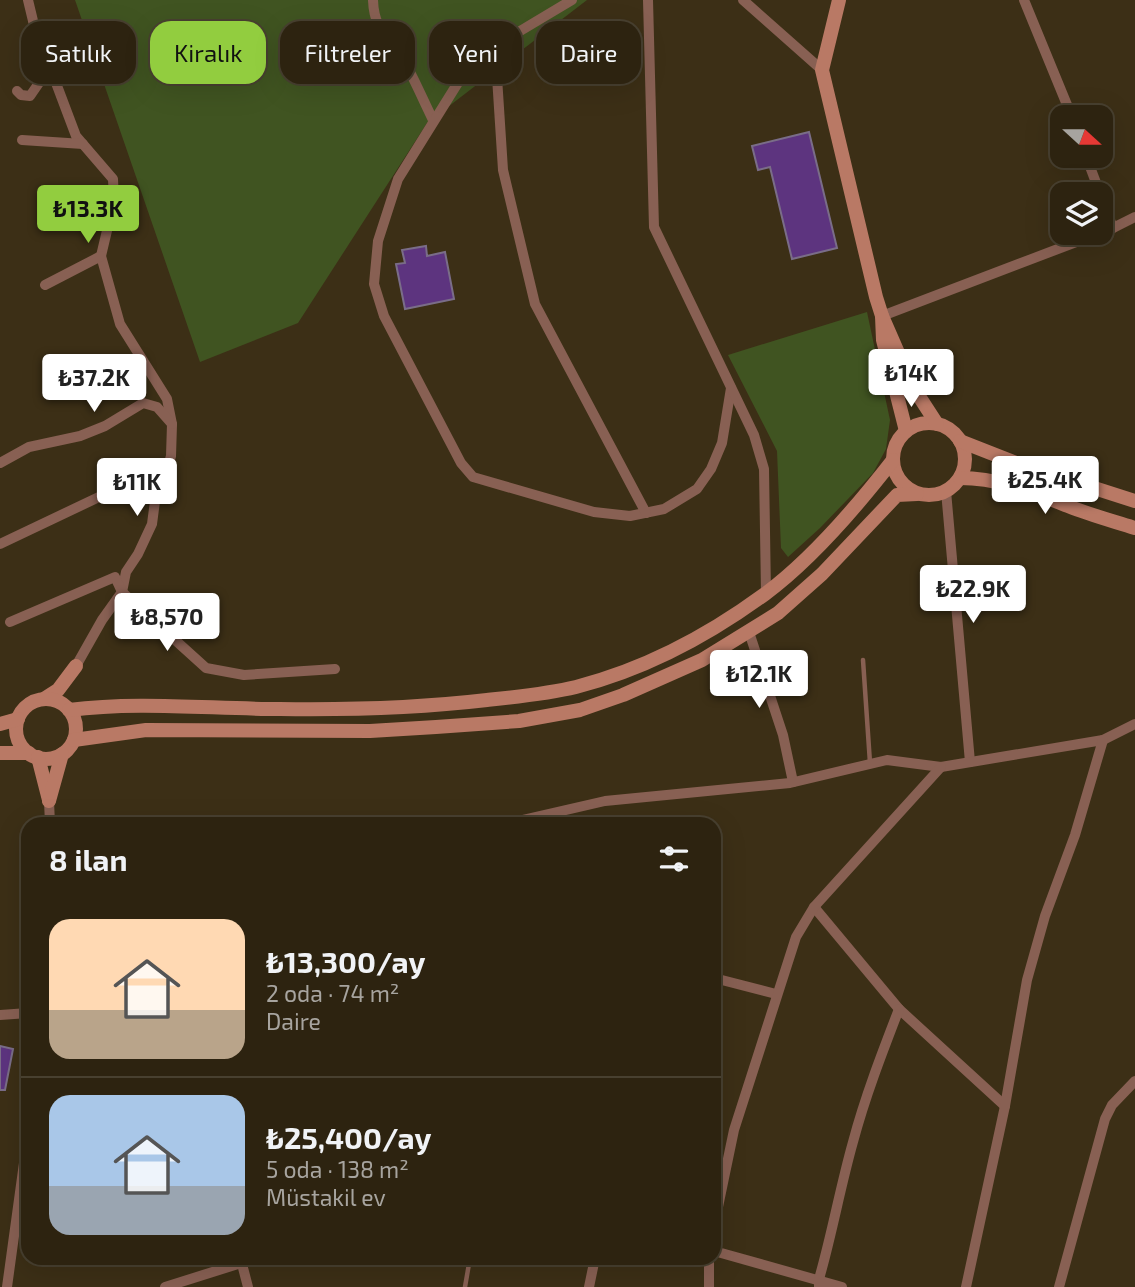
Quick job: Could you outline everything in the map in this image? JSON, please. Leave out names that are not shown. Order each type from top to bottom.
[{"type":"main road","points":[[838,0],[822,70],[882,316],[913,387],[937,424]]},
{"type":"main road","points":[[882,316],[883,340],[906,431]]},
{"type":"main road","points":[[44,699],[66,707],[426,707],[576,687],[625,671],[676,648],[766,593],[859,504],[892,460],[894,450],[906,431],[915,426],[937,424],[946,427],[960,442],[1135,501]]},
{"type":"main road","points":[[74,740],[146,730],[370,731],[531,719],[580,710],[623,695],[702,660],[778,614],[822,574],[897,495],[929,496],[946,491],[960,478],[965,460],[960,442]]},
{"type":"main road","points":[[892,460],[900,481],[917,494]]},
{"type":"main road","points":[[960,478],[980,478],[1012,484],[1072,508],[1135,528]]},
{"type":"main road","points":[[0,724],[18,719],[30,704],[58,690],[76,666]]},
{"type":"main road","points":[[0,753],[53,758],[61,754],[74,740],[76,724],[66,707],[76,666]]},
{"type":"main road","points":[[18,719],[18,738],[34,755],[49,801]]},
{"type":"main road","points":[[49,801],[61,754]]},
{"type":"street","points":[[28,0],[33,21]]},
{"type":"street","points":[[373,0],[373,10],[382,35],[402,57],[433,120]]},
{"type":"street","points":[[522,30],[572,0]]},
{"type":"street","points":[[648,0],[654,227],[754,435],[764,469],[766,593]]},
{"type":"street","points":[[743,0],[822,70]]},
{"type":"street","points":[[1024,0],[1067,105]]},
{"type":"street","points":[[17,91],[21,95],[30,96],[38,84]]},
{"type":"street","points":[[56,84],[76,136],[113,179],[114,201],[101,256],[120,324],[167,399],[172,424],[171,456],[155,501],[152,524],[126,572],[122,592],[102,620],[76,666]]},
{"type":"street","points":[[457,84],[398,179],[378,241],[374,284],[384,316],[461,463],[472,477],[594,512],[630,516],[664,509],[697,489],[711,469],[722,443],[731,388]]},
{"type":"street","points":[[497,84],[503,170],[535,304],[646,513]]},
{"type":"street","points":[[22,140],[83,144]]},
{"type":"street","points":[[1113,228],[1135,217]]},
{"type":"street","points":[[882,316],[1068,245]]},
{"type":"street","points":[[45,285],[101,256]]},
{"type":"street","points":[[0,463],[29,447],[80,436],[105,426],[143,403],[157,407],[172,424]]},
{"type":"street","points":[[0,544],[120,487],[138,482],[155,501]]},
{"type":"street","points":[[946,491],[970,762]]},
{"type":"street","points":[[10,622],[115,577],[122,592],[206,668],[244,675],[335,669]]},
{"type":"street","points":[[749,632],[783,735],[793,782]]},
{"type":"street","points":[[546,817],[605,801],[793,782],[887,760],[941,767],[1103,740],[1135,724]]},
{"type":"street","points":[[966,1287],[1005,1106],[1027,980],[1045,916],[1075,835],[1103,740]]},
{"type":"street","points":[[721,1192],[734,1130],[796,937],[814,907],[941,767]]},
{"type":"street","points":[[49,801],[50,817]]},
{"type":"street","points":[[814,907],[899,1009],[1005,1106]]},
{"type":"street","points":[[721,980],[776,994]]},
{"type":"street","points":[[819,1283],[852,1142],[899,1009]]},
{"type":"street","points":[[0,1015],[21,1014]]},
{"type":"street","points":[[1059,1287],[1105,1119],[1112,1105],[1135,1081]]},
{"type":"street","points":[[7,1287],[21,1185]]},
{"type":"street","points":[[721,1253],[819,1283],[842,1287]]},
{"type":"street","points":[[165,1287],[218,1265]]},
{"type":"street","points":[[242,1265],[248,1287]]},
{"type":"street","points":[[589,1287],[594,1265]]},
{"type":"street","points":[[709,1265],[709,1287]]},
{"type":"lane","points":[[863,660],[870,764]]},
{"type":"lane","points":[[465,1287],[469,1265]]},
{"type":"green space","points":[[75,0],[587,0],[560,21],[536,21],[536,39],[522,50],[522,21],[429,21],[429,84],[478,84],[427,123],[298,323],[200,362],[104,84],[136,84],[136,21],[82,21]]},
{"type":"green space","points":[[867,312],[890,420],[886,449],[873,473],[788,557],[781,548],[777,451],[728,355]]},
{"type":"building","points":[[809,132],[837,248],[792,259],[770,167],[758,170],[752,146]]},
{"type":"building","points":[[426,246],[427,256],[445,252],[454,299],[405,309],[396,264],[405,263],[402,250]]},
{"type":"building","points":[[0,1046],[13,1049],[5,1090],[0,1090]]}]
